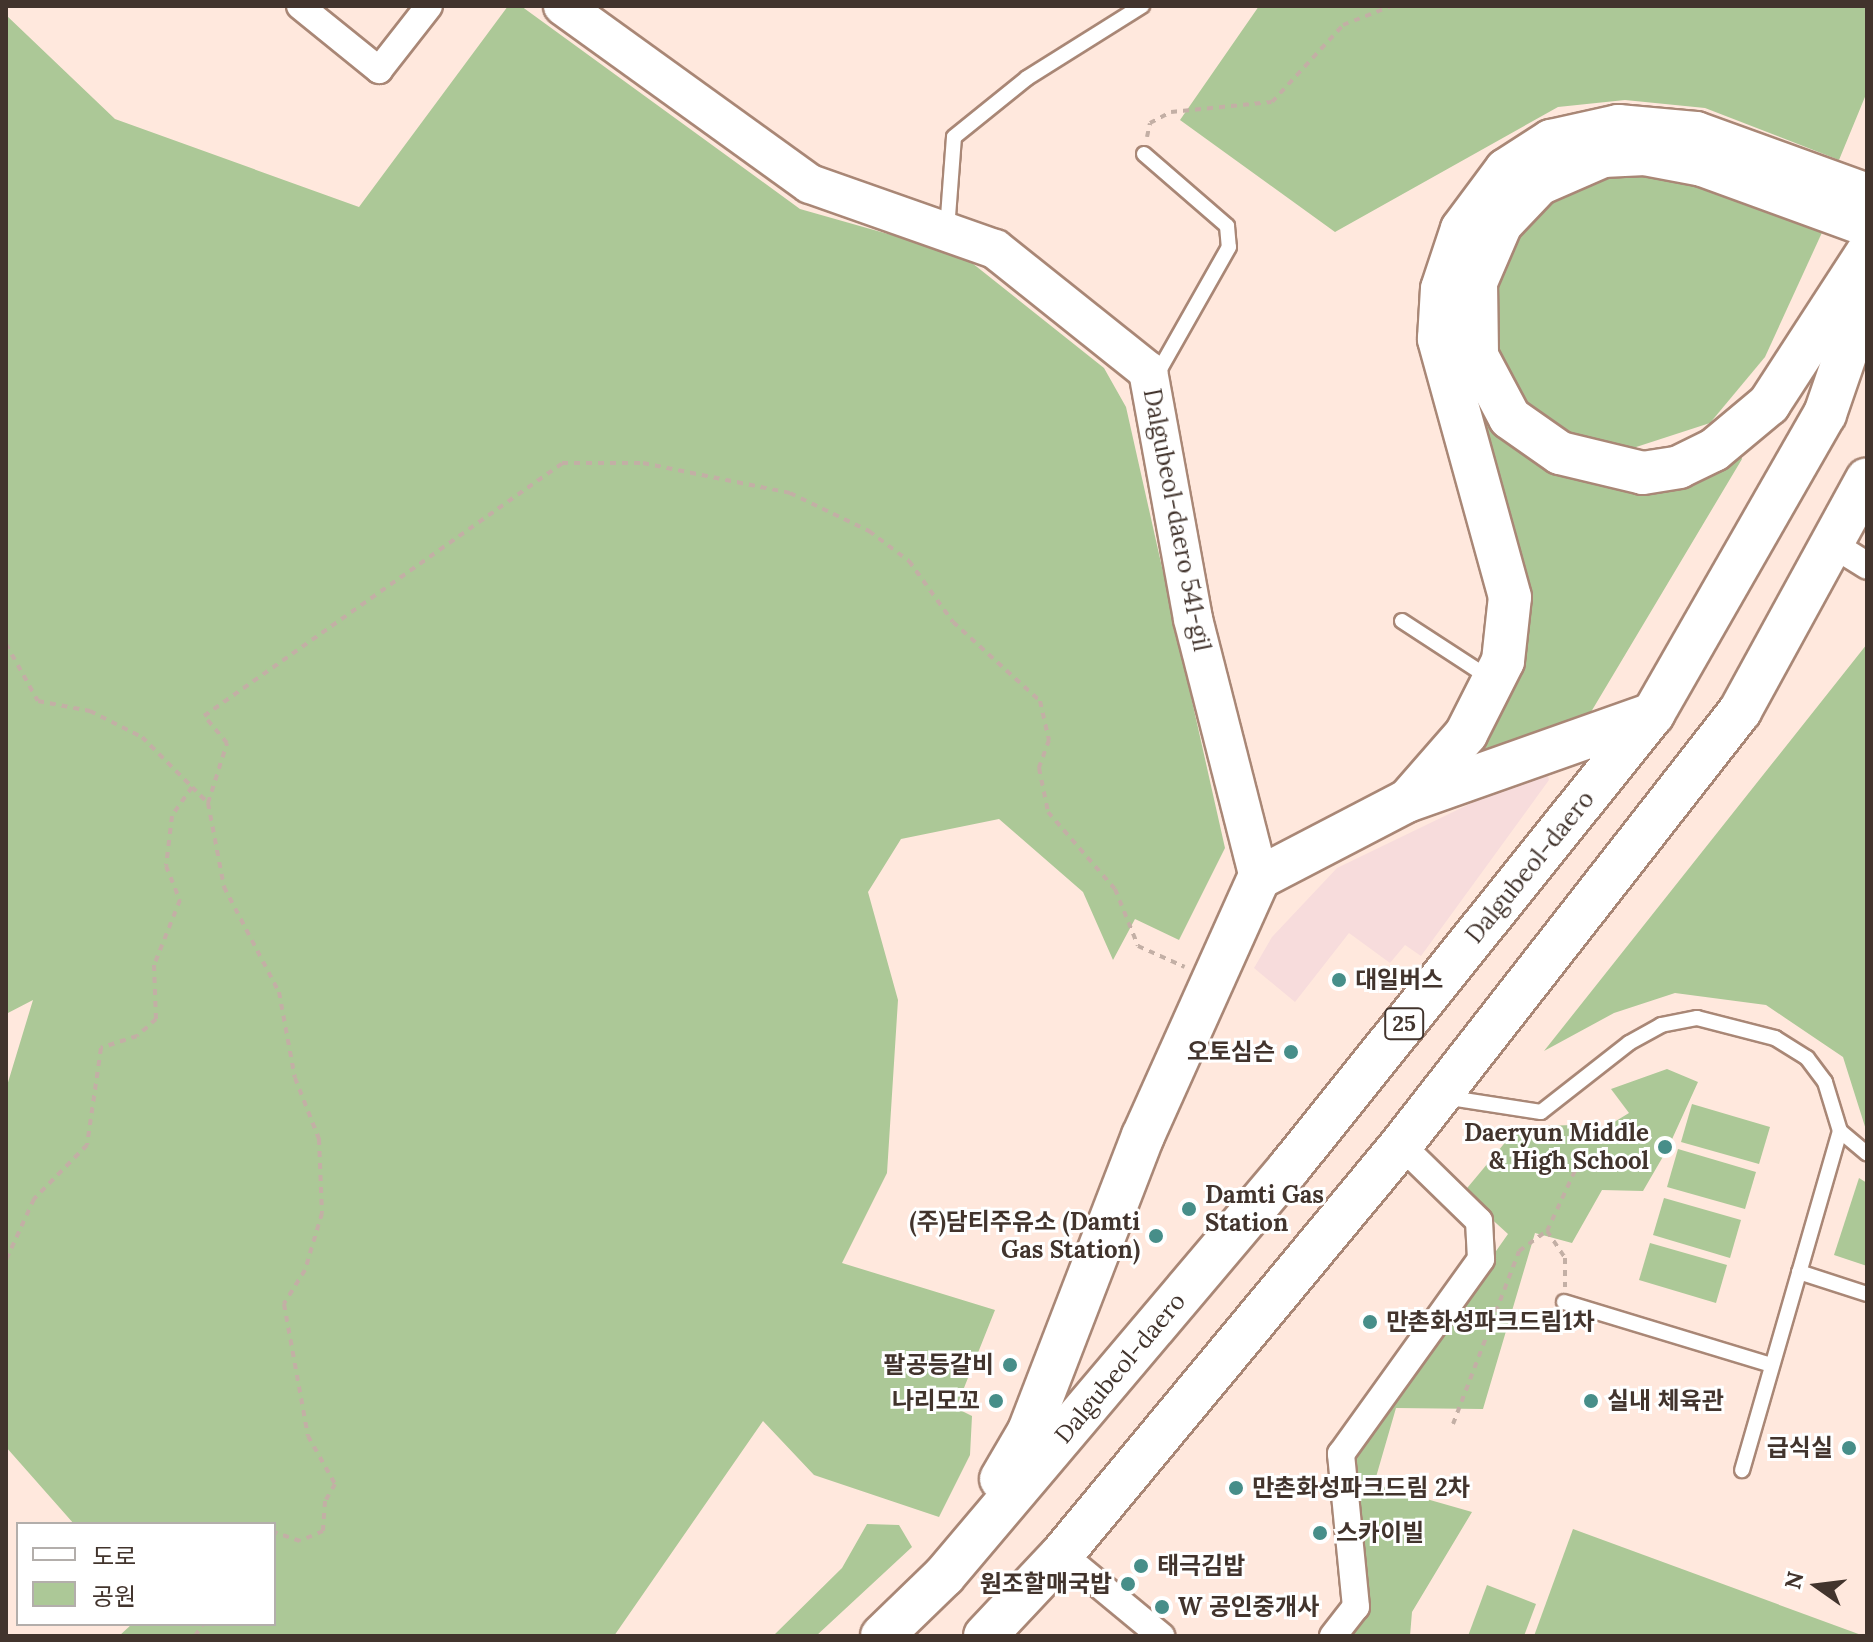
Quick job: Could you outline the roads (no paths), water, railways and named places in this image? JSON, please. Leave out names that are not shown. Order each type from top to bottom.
[{"type":"main road","points":[[1407,801],[1466,734],[1495,681],[1510,597],[1439,339],[1442,289],[1462,229],[1518,163],[1551,141],[1618,126],[1696,133],[1867,225]]},
{"type":"main road","points":[[1867,195],[1645,154],[1603,156],[1539,184],[1501,224],[1476,282],[1477,356],[1510,418],[1560,453],[1601,468],[1643,473],[1679,467],[1714,450],[1769,404],[1867,253]]},
{"type":"main road","name":"Dalgubeol-daero","points":[[882,1636],[944,1576],[1289,1168],[1653,714],[1825,414],[1867,292]]},
{"type":"main road","points":[[985,1636],[1062,1554],[1401,1145],[1740,711],[1853,531],[1867,479]]},
{"type":"main road","points":[[944,1576],[1029,1431],[1212,979],[1259,878],[1407,801],[1653,714]]},
{"type":"street","points":[[300,6],[379,70],[429,6]]},
{"type":"street","name":"Dalgubeol-daero 541-gil","points":[[563,6],[810,184],[995,249],[1061,297],[1148,371],[1193,619],[1259,878]]},
{"type":"street","points":[[1333,1636],[1356,1607],[1341,1454],[1481,1259],[1479,1221],[1401,1145]]},
{"type":"street","points":[[1062,1554],[1161,1636]]},
{"type":"lane","points":[[947,231],[954,137],[1027,78],[1142,6]]},
{"type":"lane","points":[[1144,154],[1227,226],[1229,247],[1151,386]]},
{"type":"lane","points":[[1402,621],[1495,681]]},
{"type":"lane","points":[[1440,1096],[1541,1112],[1629,1043],[1661,1025],[1697,1018],[1775,1038],[1807,1058],[1825,1082],[1840,1131],[1867,1154]]},
{"type":"lane","points":[[1742,1470],[1840,1131]]},
{"type":"lane","points":[[1799,1272],[1867,1294]]},
{"type":"lane","points":[[1564,1302],[1772,1365]]},
{"type":"place","name":"대일버스","points":[[1339,980]]},
{"type":"place","name":"오토심슨","points":[[1291,1052]]},
{"type":"place","name":"Daeryun Middle & High School","points":[[1665,1147]]},
{"type":"place","name":"Damti Gas Station","points":[[1189,1209]]},
{"type":"place","name":"(주)담티주유소 (Damti Gas Station)","points":[[1156,1236]]},
{"type":"place","name":"만촌화성파크드림1차","points":[[1370,1322]]},
{"type":"place","name":"팔공등갈비","points":[[1010,1365]]},
{"type":"place","name":"나리모꼬","points":[[996,1401]]},
{"type":"place","name":"실내 체육관","points":[[1591,1401]]},
{"type":"place","name":"급식실","points":[[1849,1448]]},
{"type":"place","name":"만촌화성파크드림 2차","points":[[1236,1488]]},
{"type":"place","name":"스카이빌","points":[[1320,1533]]},
{"type":"place","name":"태극김밥","points":[[1141,1566]]},
{"type":"place","name":"원조할매국밥","points":[[1128,1584]]},
{"type":"place","name":"W 공인중개사","points":[[1162,1607]]}]
